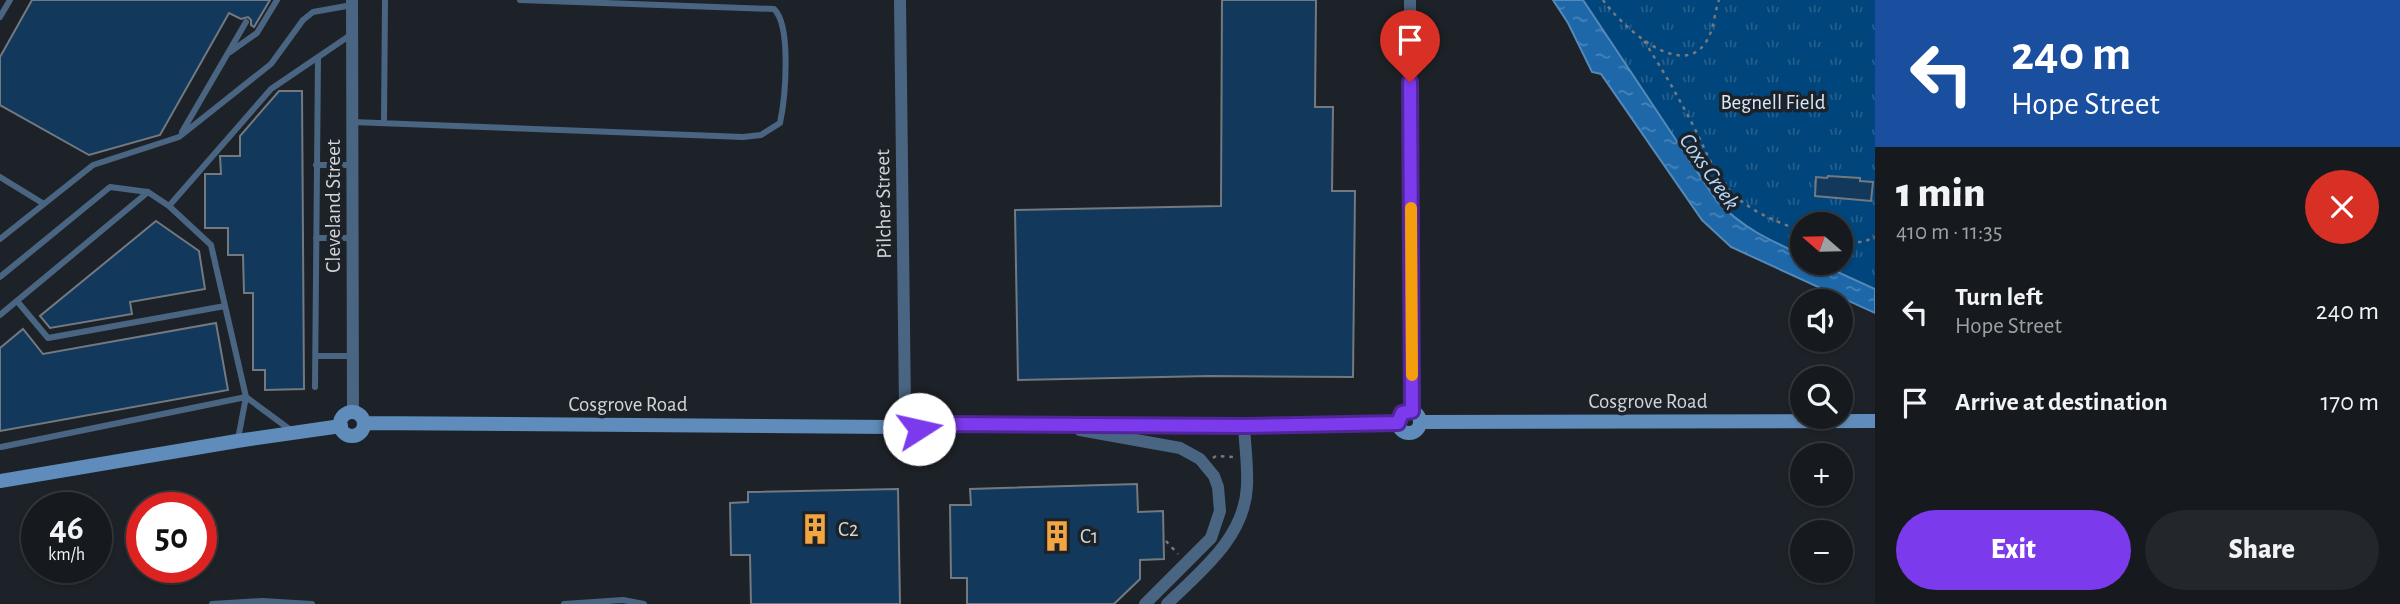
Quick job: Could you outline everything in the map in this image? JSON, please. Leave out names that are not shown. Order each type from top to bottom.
[{"type":"main road","points":[[905,408],[915,411],[921,425],[917,433],[909,438],[896,435],[891,427],[894,414],[905,408]]},
{"type":"main road","points":[[353,412],[362,417],[364,423],[362,431],[352,436],[345,433],[341,426],[345,414],[353,412]]},
{"type":"main road","name":"Cosgrove Road","points":[[1244,426],[1398,423],[1402,431],[1409,434],[1418,429],[1416,416],[1875,421]]},
{"type":"main road","name":"Cosgrove Road","points":[[364,423],[891,427]]},
{"type":"main road","points":[[921,425],[1244,426]]},
{"type":"main road","points":[[0,481],[341,426]]},
{"type":"street","name":"Pilcher Street","points":[[900,0],[905,408]]},
{"type":"street","points":[[1410,0],[1416,416]]},
{"type":"street","name":"Cleveland Street","points":[[352,2],[353,412]]},
{"type":"street","points":[[1062,426],[1180,448],[1200,459],[1214,476],[1220,497],[1220,511],[1215,529],[1204,546],[1153,601]]},
{"type":"street","points":[[1167,604],[1218,553],[1238,525],[1247,487],[1244,426]]},
{"type":"lane","points":[[0,17],[10,0]]},
{"type":"lane","points":[[227,54],[257,33],[277,0]]},
{"type":"lane","points":[[383,123],[385,0]]},
{"type":"lane","points":[[352,122],[743,137],[761,135],[780,123],[784,107],[785,36],[780,15],[774,9],[520,0]]},
{"type":"lane","points":[[0,239],[93,165],[179,136],[271,64],[303,20],[313,12],[352,2]]},
{"type":"lane","points":[[179,136],[246,22]]},
{"type":"lane","points":[[169,205],[271,89],[352,34]]},
{"type":"lane","points":[[315,387],[318,57]]},
{"type":"lane","points":[[316,165],[352,165]]},
{"type":"lane","points":[[0,177],[44,204]]},
{"type":"lane","points":[[0,277],[110,187],[148,192],[169,205],[211,245],[246,397],[237,441]]},
{"type":"lane","points":[[0,315],[148,192]]},
{"type":"lane","points":[[316,238],[352,238]]},
{"type":"lane","points":[[17,302],[48,338],[225,306]]},
{"type":"lane","points":[[316,356],[352,356]]},
{"type":"lane","points":[[1,447],[246,397],[293,432]]},
{"type":"lane","points":[[564,604],[623,600],[644,604]]},
{"type":"lane","points":[[212,604],[262,601],[312,604]]},
{"type":"path","points":[[1603,0],[1625,26],[1644,41],[1663,52],[1681,55],[1697,52],[1706,43],[1719,0]]},
{"type":"path","points":[[1644,41],[1669,80],[1713,165],[1730,191],[1746,205],[1771,220],[1790,227]]},
{"type":"path","points":[[1853,242],[1863,242],[1875,237]]},
{"type":"path","points":[[1211,460],[1216,456],[1237,457]]},
{"type":"path","points":[[1166,541],[1180,556]]},
{"type":"green space","name":"Begnell Field","points":[[1583,0],[1875,0],[1875,289],[1844,275],[1853,275],[1853,212],[1790,212],[1790,250],[1735,218],[1716,200]]},
{"type":"water","points":[[1553,0],[1583,0],[1716,200],[1735,218],[1790,250],[1790,274],[1731,247],[1702,220],[1601,74],[1592,72],[1568,23]]},
{"type":"water","points":[[1792,275],[1844,275],[1875,289],[1875,313],[1853,303],[1853,289],[1823,289]]},
{"type":"building","points":[[32,0],[270,0],[254,27],[248,17],[241,19],[229,13],[160,135],[89,155],[0,105],[0,57]]},
{"type":"building","points":[[1222,0],[1316,0],[1315,107],[1333,107],[1332,191],[1355,191],[1353,377],[1210,376],[1018,380],[1015,210],[1221,206]]},
{"type":"building","points":[[279,91],[302,91],[304,389],[265,390],[265,370],[253,370],[253,293],[244,293],[243,255],[228,255],[228,228],[205,228],[205,174],[221,174],[220,156],[240,156],[240,136]]},
{"type":"building","points":[[1816,177],[1860,178],[1860,181],[1873,182],[1871,201],[1815,196]]},
{"type":"building","points":[[156,221],[199,251],[205,289],[130,302],[132,314],[50,328],[40,316]]},
{"type":"building","points":[[216,323],[228,390],[0,431],[0,348],[23,329],[43,354]]},
{"type":"building","name":"C1","points":[[1137,484],[1138,512],[1163,511],[1164,559],[1140,560],[1140,579],[1114,604],[967,604],[967,578],[951,578],[950,505],[971,505],[970,489]]},
{"type":"building","name":"C2","points":[[898,489],[900,604],[751,604],[750,555],[731,555],[730,503],[748,502],[748,492]]},
{"type":"slow traffic","points":[[1411,208],[1412,375]]},
{"type":"place","name":"C2","points":[[815,529]]},
{"type":"place","name":"C1","points":[[1057,536]]},
{"type":"route","points":[[919,429],[921,425],[946,424],[1244,426],[1398,423],[1402,413],[1412,411],[1410,82]]},
{"type":"water label","name":"Coxs Creek","points":[[1710,171]]}]
